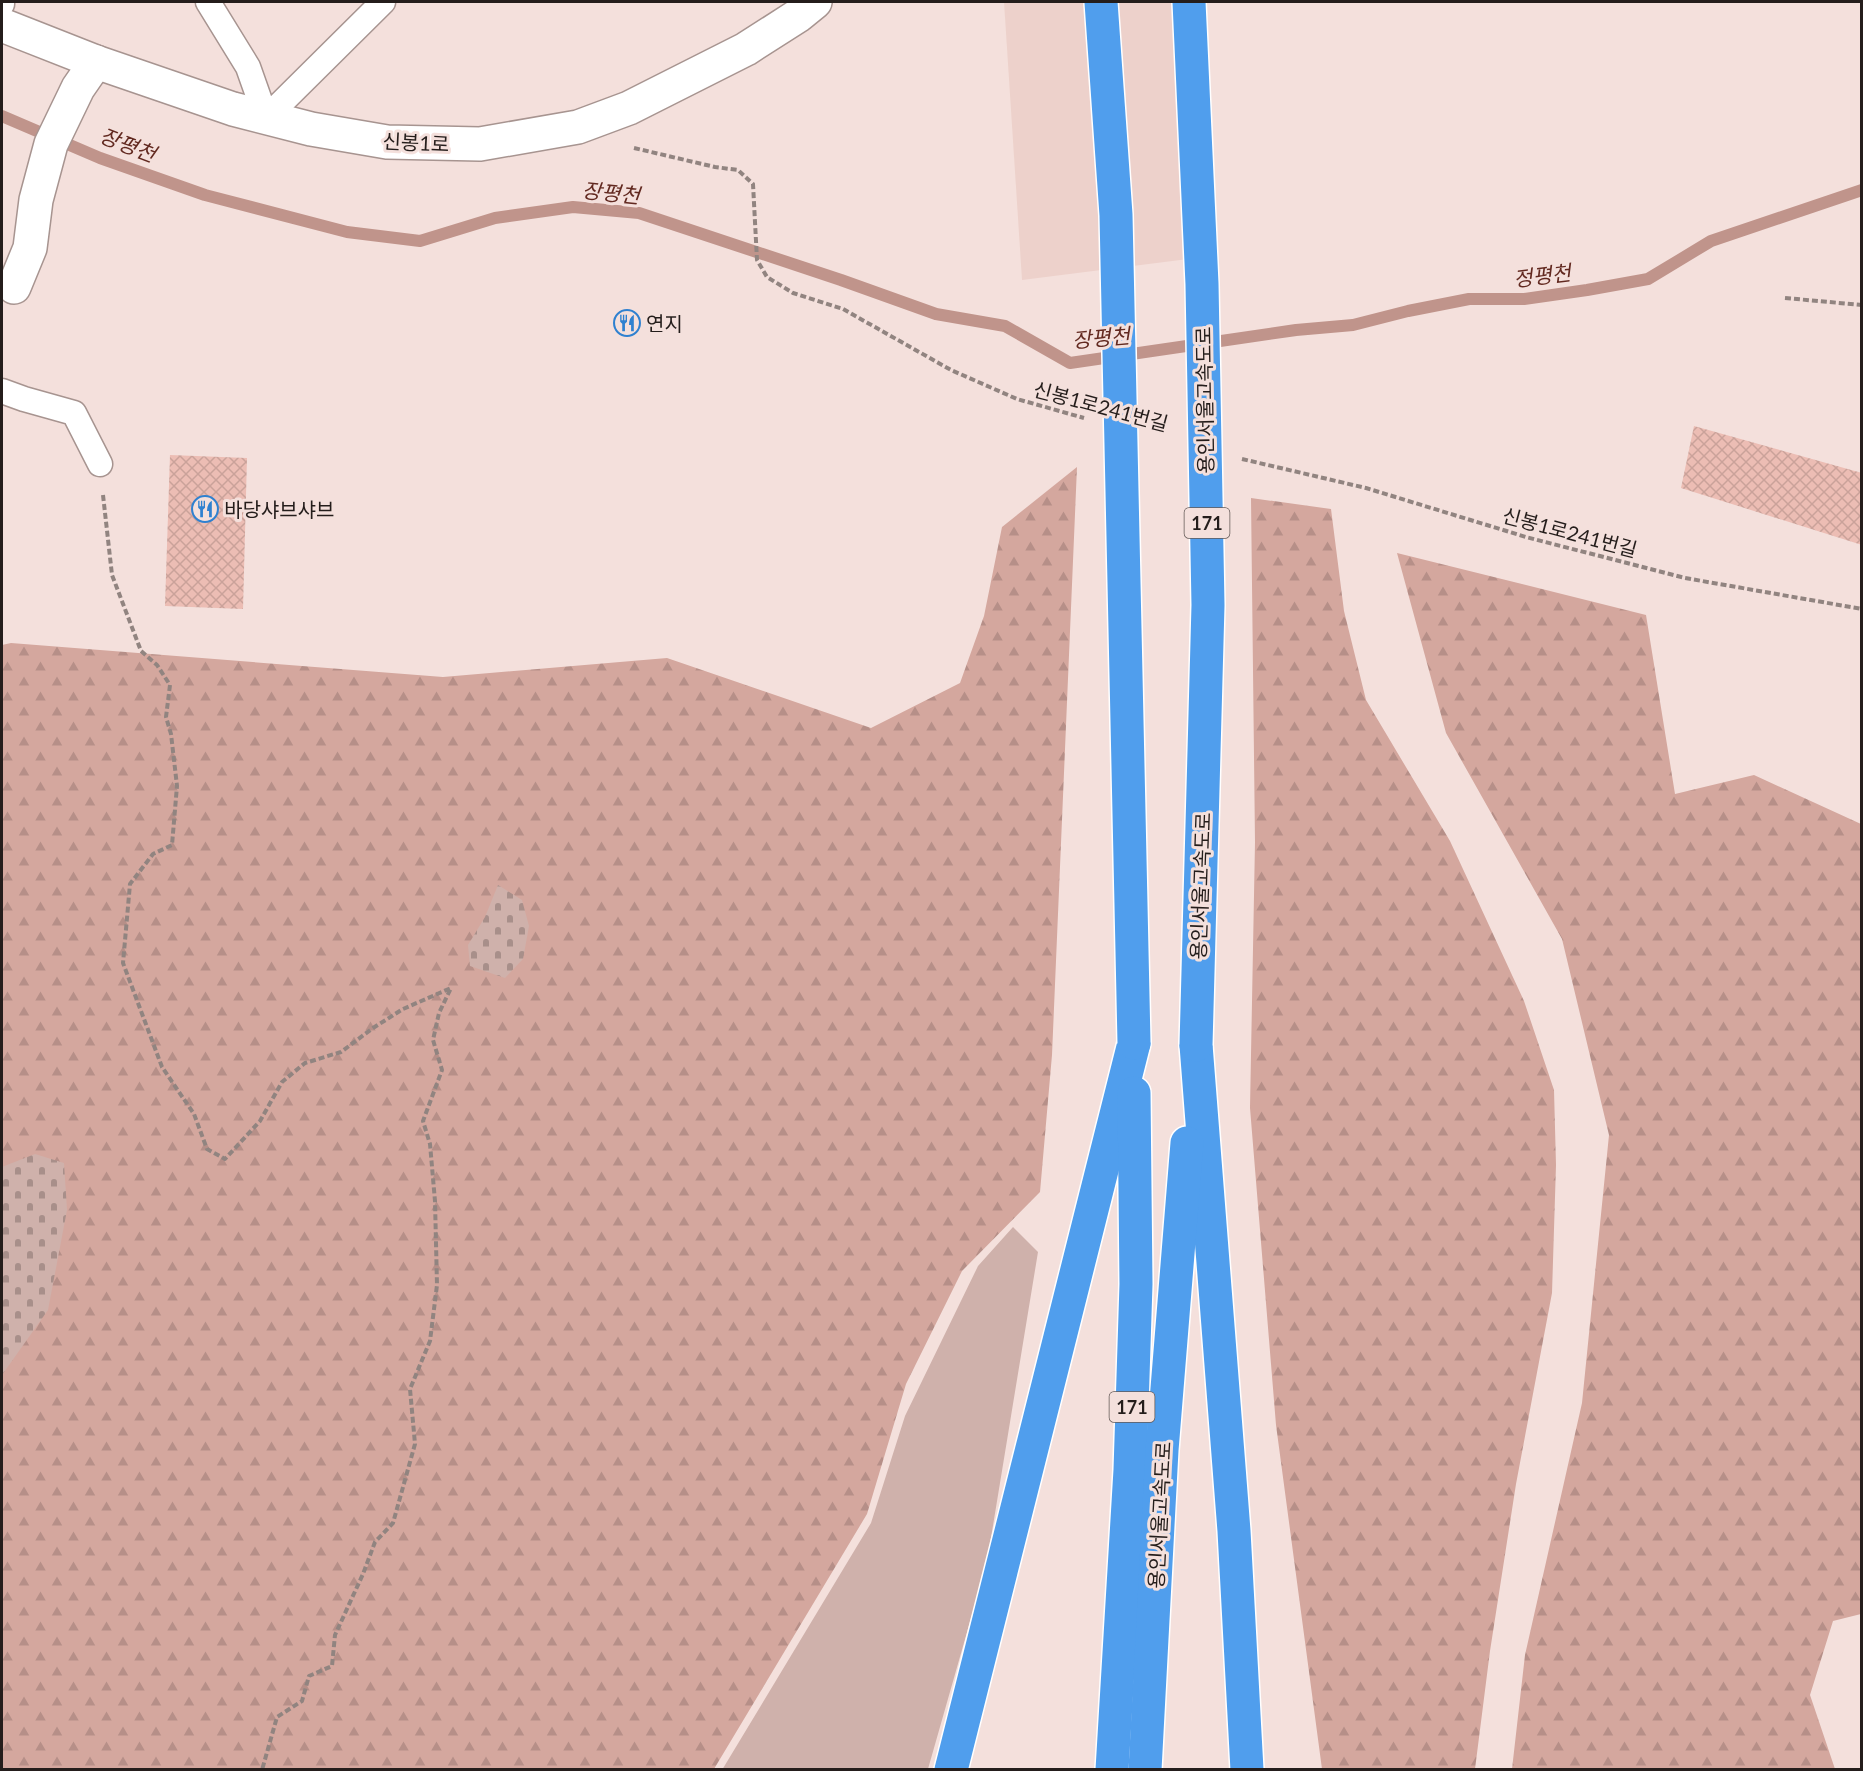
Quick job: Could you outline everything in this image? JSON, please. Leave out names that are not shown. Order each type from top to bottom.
[{"type":"highway","name":"용인서울고속도로","points":[[1101,2],[1116,215],[1134,1043],[1136,1284],[1130,1470],[1112,1770]]},
{"type":"highway","name":"용인서울고속도로","points":[[1145,1770],[1162,1450],[1196,1045],[1208,605],[1202,284],[1190,2]]},
{"type":"highway","points":[[951,1770],[1134,1043]]},
{"type":"highway","points":[[1196,1045],[1234,1532],[1247,1770]]},
{"type":"street","name":"신봉1로","points":[[2,25],[96,62],[266,118],[311,129],[387,142],[480,144],[578,127],[629,108],[746,49],[815,2]]},
{"type":"street","points":[[15,287],[30,248],[36,200],[51,144],[78,88],[96,62]]},
{"type":"lane","points":[[208,2],[248,67],[266,118],[383,2]]},
{"type":"lane","points":[[2,391],[74,412],[100,465]]},
{"type":"path","name":"신봉1로241번길","points":[[578,127],[635,148],[715,167],[738,170],[753,184],[757,260],[767,277],[793,292],[843,309],[951,370],[1017,399],[1095,422]]},
{"type":"path","points":[[1785,298],[1862,305]]},
{"type":"path","name":"신봉1로241번길","points":[[1240,458],[1366,488],[1526,537],[1684,578],[1862,609]]},
{"type":"path","points":[[100,465],[112,575],[141,651],[157,665],[170,685],[166,717],[171,734],[177,786],[172,845],[153,854],[130,884],[123,963],[162,1067],[194,1114],[207,1149],[225,1159],[260,1121],[282,1082],[305,1063],[341,1052],[403,1009],[451,988],[439,1013],[434,1040],[442,1070],[423,1121],[430,1144],[435,1201],[437,1285],[430,1341],[410,1389],[415,1444],[393,1523],[375,1542],[335,1635],[332,1666],[309,1676],[302,1701],[277,1717],[262,1770]]},
{"type":"shaded area","points":[[1004,2],[1184,2],[1204,257],[1022,280]]},
{"type":"green space","points":[[1077,467],[1052,1055],[1040,1192],[962,1271],[906,1384],[867,1514],[714,1769],[2,1769],[2,645],[11,643],[443,677],[667,658],[871,728],[960,683],[984,616],[1002,527]]},
{"type":"green space","points":[[1251,498],[1331,509],[1344,611],[1366,700],[1450,841],[1524,1001],[1554,1090],[1556,1165],[1552,1293],[1516,1484],[1490,1651],[1475,1769],[1322,1769],[1276,1425],[1250,1108],[1255,842]]},
{"type":"green space","points":[[1397,553],[1646,615],[1675,794],[1754,775],[1861,824],[1861,1614],[1833,1621],[1810,1695],[1835,1769],[1512,1769],[1525,1655],[1582,1403],[1609,1135],[1562,939],[1446,733]]},
{"type":"green space","points":[[498,885],[522,900],[529,926],[523,959],[505,978],[470,966],[468,945],[485,917]]},
{"type":"green space","points":[[35,1154],[64,1163],[67,1210],[48,1310],[2,1375],[2,1167]]},
{"type":"green space","points":[[1013,1227],[1038,1252],[987,1562],[928,1769],[722,1770],[871,1523],[905,1416],[978,1266]]},
{"type":"building","points":[[1694,426],[1862,473],[1862,545],[1681,488]]},
{"type":"building","points":[[170,455],[247,458],[243,609],[165,606]]},
{"type":"waterway","name":"장평천","points":[[2,116],[100,158],[205,195],[347,232],[420,241],[495,218],[573,207],[639,213],[936,314],[1005,326],[1070,363],[1296,330],[1353,325],[1469,299],[1524,299],[1648,279],[1711,241],[1862,190]]},
{"type":"place","name":"연지","points":[[627,323]]},
{"type":"place","name":"바당샤브샤브","points":[[205,509]]},
{"type":"water label","name":"정평천","points":[[1542,275]]}]
